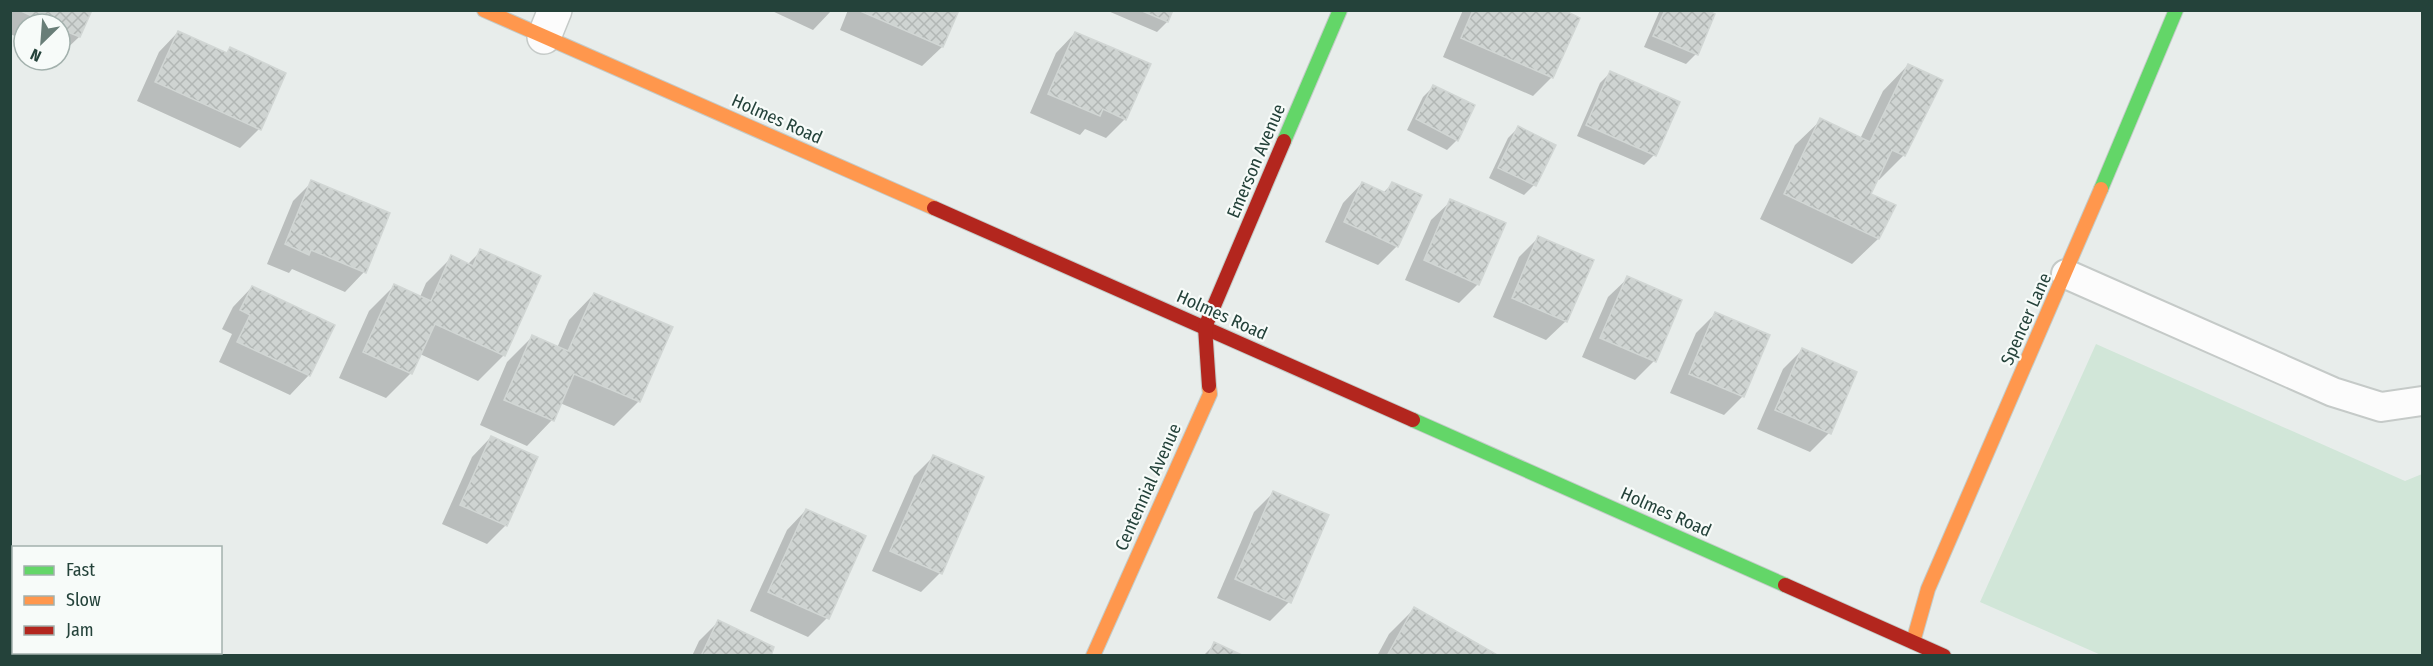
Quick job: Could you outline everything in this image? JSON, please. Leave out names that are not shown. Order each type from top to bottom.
[{"type":"main road","name":"Holmes Road","points":[[484,10],[549,24],[1204,327],[1944,656]]},
{"type":"main road","name":"Emerson Avenue","points":[[1204,327],[1340,10]]},
{"type":"main road","name":"Spencer Lane","points":[[1913,642],[1928,588],[2066,274],[2176,10]]},
{"type":"main road","name":"Centennial Avenue","points":[[1093,656],[1210,394],[1204,327]]},
{"type":"lane","points":[[2066,274],[2333,392],[2381,407],[2422,401]]},
{"type":"green space","points":[[2096,344],[2405,481],[2422,474],[2422,655],[2101,655],[1980,602]]},
{"type":"building","points":[[19,10],[92,10],[80,37],[72,34],[72,12],[23,12]]},
{"type":"building","points":[[858,10],[959,10],[943,47]]},
{"type":"building","points":[[1140,10],[1173,10],[1168,22]]},
{"type":"building","points":[[1473,10],[1564,10],[1580,18],[1553,78],[1461,38]]},
{"type":"building","points":[[1665,10],[1706,10],[1715,14],[1698,55],[1653,36]]},
{"type":"building","points":[[178,31],[227,53],[230,47],[286,73],[261,130],[155,82]]},
{"type":"building","points":[[1075,32],[1151,64],[1126,120],[1103,109],[1100,116],[1048,94]]},
{"type":"building","points":[[1908,64],[1943,80],[1905,156],[1892,150],[1871,194],[1896,205],[1879,239],[1784,194],[1820,118],[1870,142]]},
{"type":"building","points":[[1610,71],[1680,102],[1656,156],[1586,125]]},
{"type":"building","points":[[1433,85],[1475,105],[1458,141],[1416,119]]},
{"type":"building","points":[[1518,126],[1556,145],[1536,186],[1498,168]]},
{"type":"building","points":[[311,180],[390,213],[366,273],[311,250],[309,255],[285,244]]},
{"type":"building","points":[[1362,182],[1386,193],[1392,182],[1422,195],[1398,247],[1344,222]]},
{"type":"building","points":[[1450,199],[1506,223],[1479,285],[1424,260]]},
{"type":"building","points":[[1538,236],[1594,260],[1567,322],[1512,298]]},
{"type":"building","points":[[480,249],[541,276],[505,356],[435,324],[412,374],[363,352],[394,284],[431,301],[451,255],[473,266]]},
{"type":"building","points":[[1627,276],[1682,300],[1656,362],[1600,338]]},
{"type":"building","points":[[252,286],[335,325],[310,376],[237,342],[250,315],[240,310]]},
{"type":"building","points":[[594,293],[673,327],[640,402],[574,374],[554,421],[504,400],[532,335],[568,351]]},
{"type":"building","points":[[1715,312],[1770,335],[1744,397],[1689,374]]},
{"type":"building","points":[[1802,348],[1857,372],[1831,434],[1775,410]]},
{"type":"building","points":[[491,436],[538,457],[507,526],[460,505]]},
{"type":"building","points":[[933,455],[984,477],[942,574],[890,551]]},
{"type":"building","points":[[1273,491],[1329,515],[1291,603],[1235,579]]},
{"type":"building","points":[[806,509],[866,536],[829,619],[768,592]]},
{"type":"building","points":[[1414,607],[1499,656],[1387,656]]},
{"type":"building","points":[[718,620],[774,647],[771,656],[701,656]]},
{"type":"building","points":[[1214,642],[1244,656],[1208,656]]},
{"type":"traffic: fast","points":[[1284,141],[1340,10]]},
{"type":"traffic: fast","points":[[2101,189],[2176,10]]},
{"type":"traffic: fast","points":[[1413,420],[1785,585]]},
{"type":"traffic: slow","points":[[484,10],[934,208]]},
{"type":"traffic: slow","points":[[1913,642],[1928,589],[2101,189]]},
{"type":"traffic: slow","points":[[1093,656],[1210,394],[1209,386]]},
{"type":"traffic: jam","points":[[1209,386],[1205,327],[1284,141]]},
{"type":"traffic: jam","points":[[934,208],[1413,420]]},
{"type":"traffic: jam","points":[[1785,585],[1944,656]]}]
